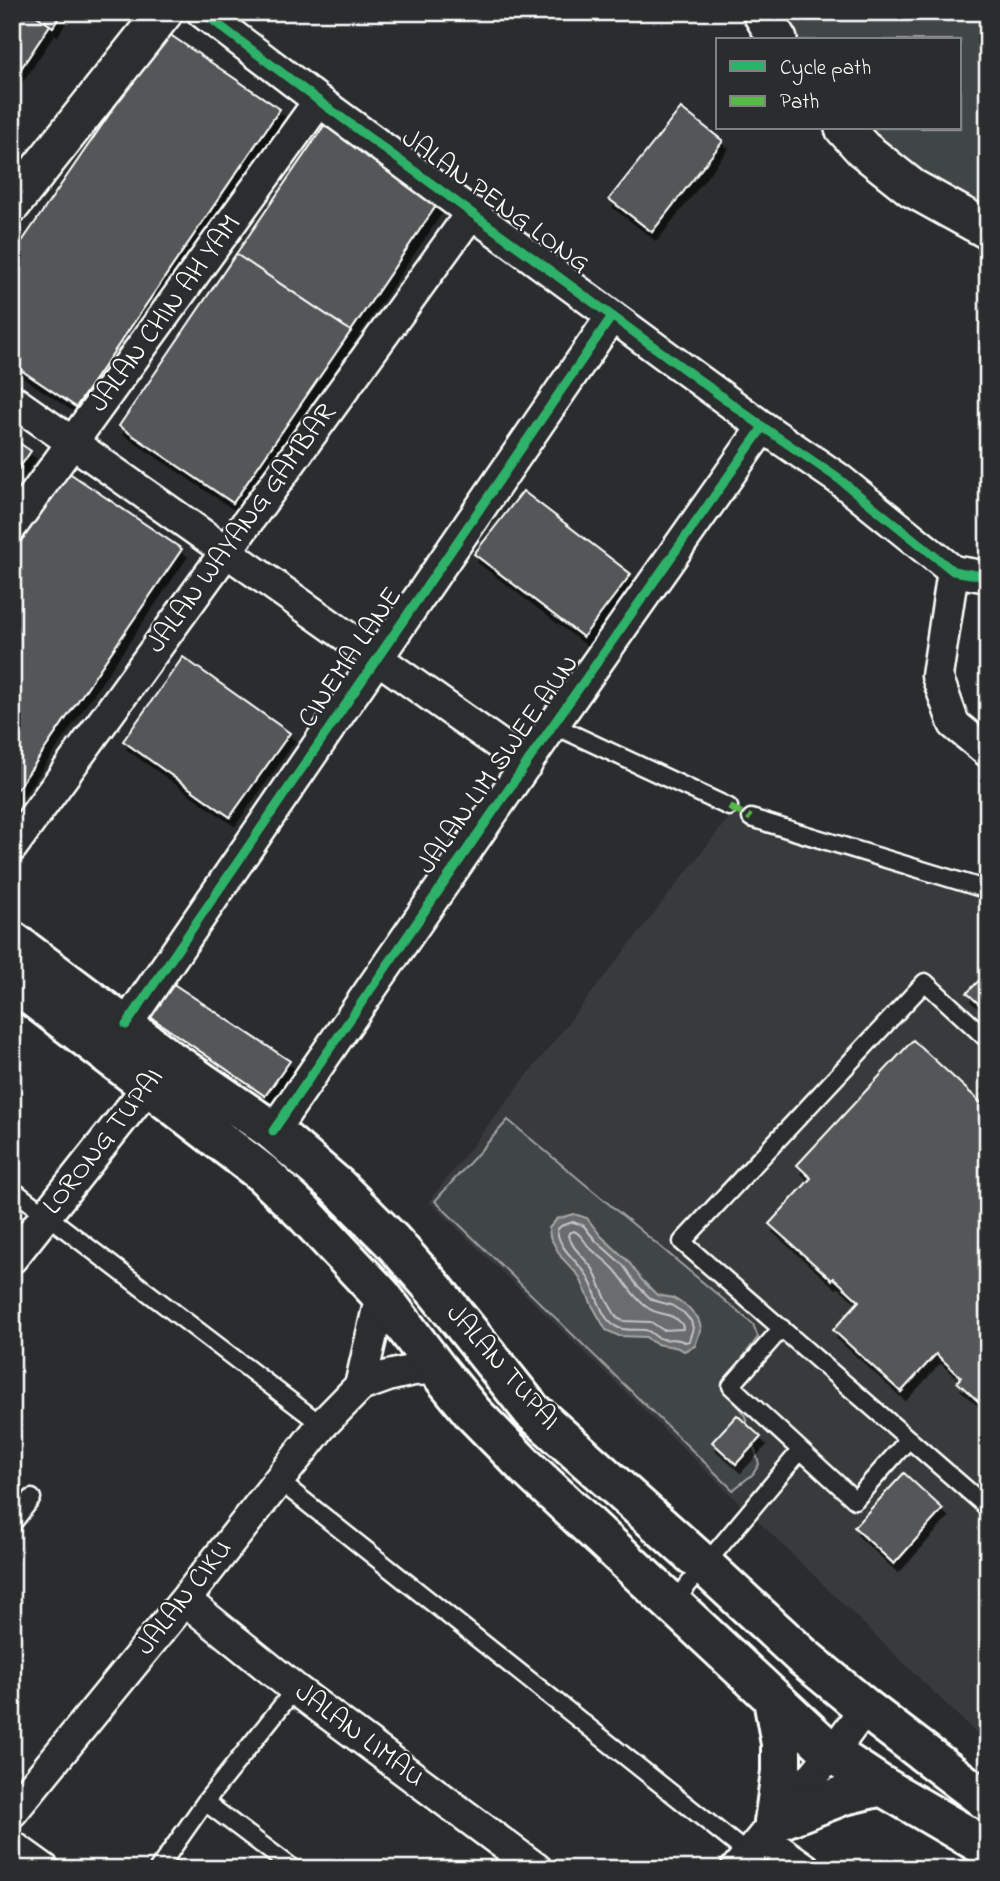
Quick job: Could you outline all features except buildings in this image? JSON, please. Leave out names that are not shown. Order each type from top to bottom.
[{"type":"main road","name":"JALAN TUPAI","points":[[12,941],[127,1025],[159,1073]]},
{"type":"main road","name":"JALAN TUPAI","points":[[12,981],[159,1073],[273,1131],[338,1187],[392,1241],[436,1291],[532,1411],[757,1616],[865,1708],[988,1802]]},
{"type":"main road","points":[[159,1073],[304,1213],[381,1295],[473,1413],[526,1467],[773,1699],[832,1753],[988,1848]]},
{"type":"main road","points":[[755,1846],[781,1772],[781,1744],[773,1699]]},
{"type":"main road","points":[[755,1846],[844,1795],[883,1786]]},
{"type":"street","name":"JALAN PENG LONG","points":[[202,12],[612,316],[839,479],[953,571]]},
{"type":"street","points":[[761,12],[777,38]]},
{"type":"street","points":[[12,204],[155,16]]},
{"type":"street","name":"JALAN CHIN AH YAM","points":[[12,526],[319,101]]},
{"type":"street","points":[[846,130],[863,149],[912,188],[988,230]]},
{"type":"street","name":"JALAN WAYANG GAMBAR","points":[[12,846],[472,212]]},
{"type":"street","name":"CINEMA LANE","points":[[127,1025],[612,316]]},
{"type":"street","points":[[12,401],[527,764]]},
{"type":"street","name":"JALAN LIM SWEE AUN","points":[[273,1131],[763,426]]},
{"type":"street","points":[[988,577],[953,571],[937,676],[954,724],[988,752]]},
{"type":"street","name":"LORONG TUPAI","points":[[12,1258],[159,1073]]},
{"type":"street","points":[[360,1386],[381,1295]]},
{"type":"street","points":[[360,1386],[414,1370],[437,1369]]},
{"type":"street","name":"JALAN CIKU","points":[[12,1812],[185,1600],[278,1480],[323,1425],[360,1386]]},
{"type":"street","name":"JALAN LIMAU","points":[[185,1600],[295,1689],[537,1869]]},
{"type":"street","points":[[806,1869],[755,1846],[832,1753],[865,1708]]},
{"type":"street","points":[[12,1846],[44,1869]]},
{"type":"lane","points":[[554,725],[729,807]]},
{"type":"lane","points":[[751,818],[988,890]]},
{"type":"lane","points":[[988,1040],[925,982],[682,1242],[988,1508]]},
{"type":"lane","points":[[12,1189],[323,1425]]},
{"type":"lane","points":[[782,1328],[731,1386],[855,1500],[909,1439]]},
{"type":"lane","points":[[672,1604],[800,1451]]},
{"type":"lane","points":[[278,1480],[755,1846]]},
{"type":"lane","points":[[12,1524],[32,1499]]},
{"type":"lane","points":[[158,1869],[205,1801],[295,1689]]},
{"type":"lane","points":[[205,1801],[294,1869]]},
{"type":"shaded area","points":[[774,12],[988,12],[988,218],[974,212],[863,130],[962,130],[962,38],[789,38]]},
{"type":"shaded area","points":[[734,811],[988,894],[988,1745],[429,1201]]},
{"type":"shaded area","points":[[508,1120],[753,1324],[758,1337],[724,1383],[745,1416],[759,1464],[753,1474],[733,1490],[435,1201]]},
{"type":"water","points":[[574,1214],[587,1218],[657,1295],[673,1298],[689,1308],[698,1318],[701,1328],[695,1346],[684,1351],[656,1344],[646,1337],[619,1336],[606,1330],[579,1276],[561,1257],[550,1237],[549,1228],[557,1219]]},
{"type":"marked path","points":[[729,807],[751,818]]},
{"type":"cycle path","points":[[202,12],[763,427],[839,479],[953,571],[988,577]]},
{"type":"cycle path","points":[[126,1025],[612,316]]},
{"type":"cycle path","points":[[273,1131],[553,725],[763,427]]}]
